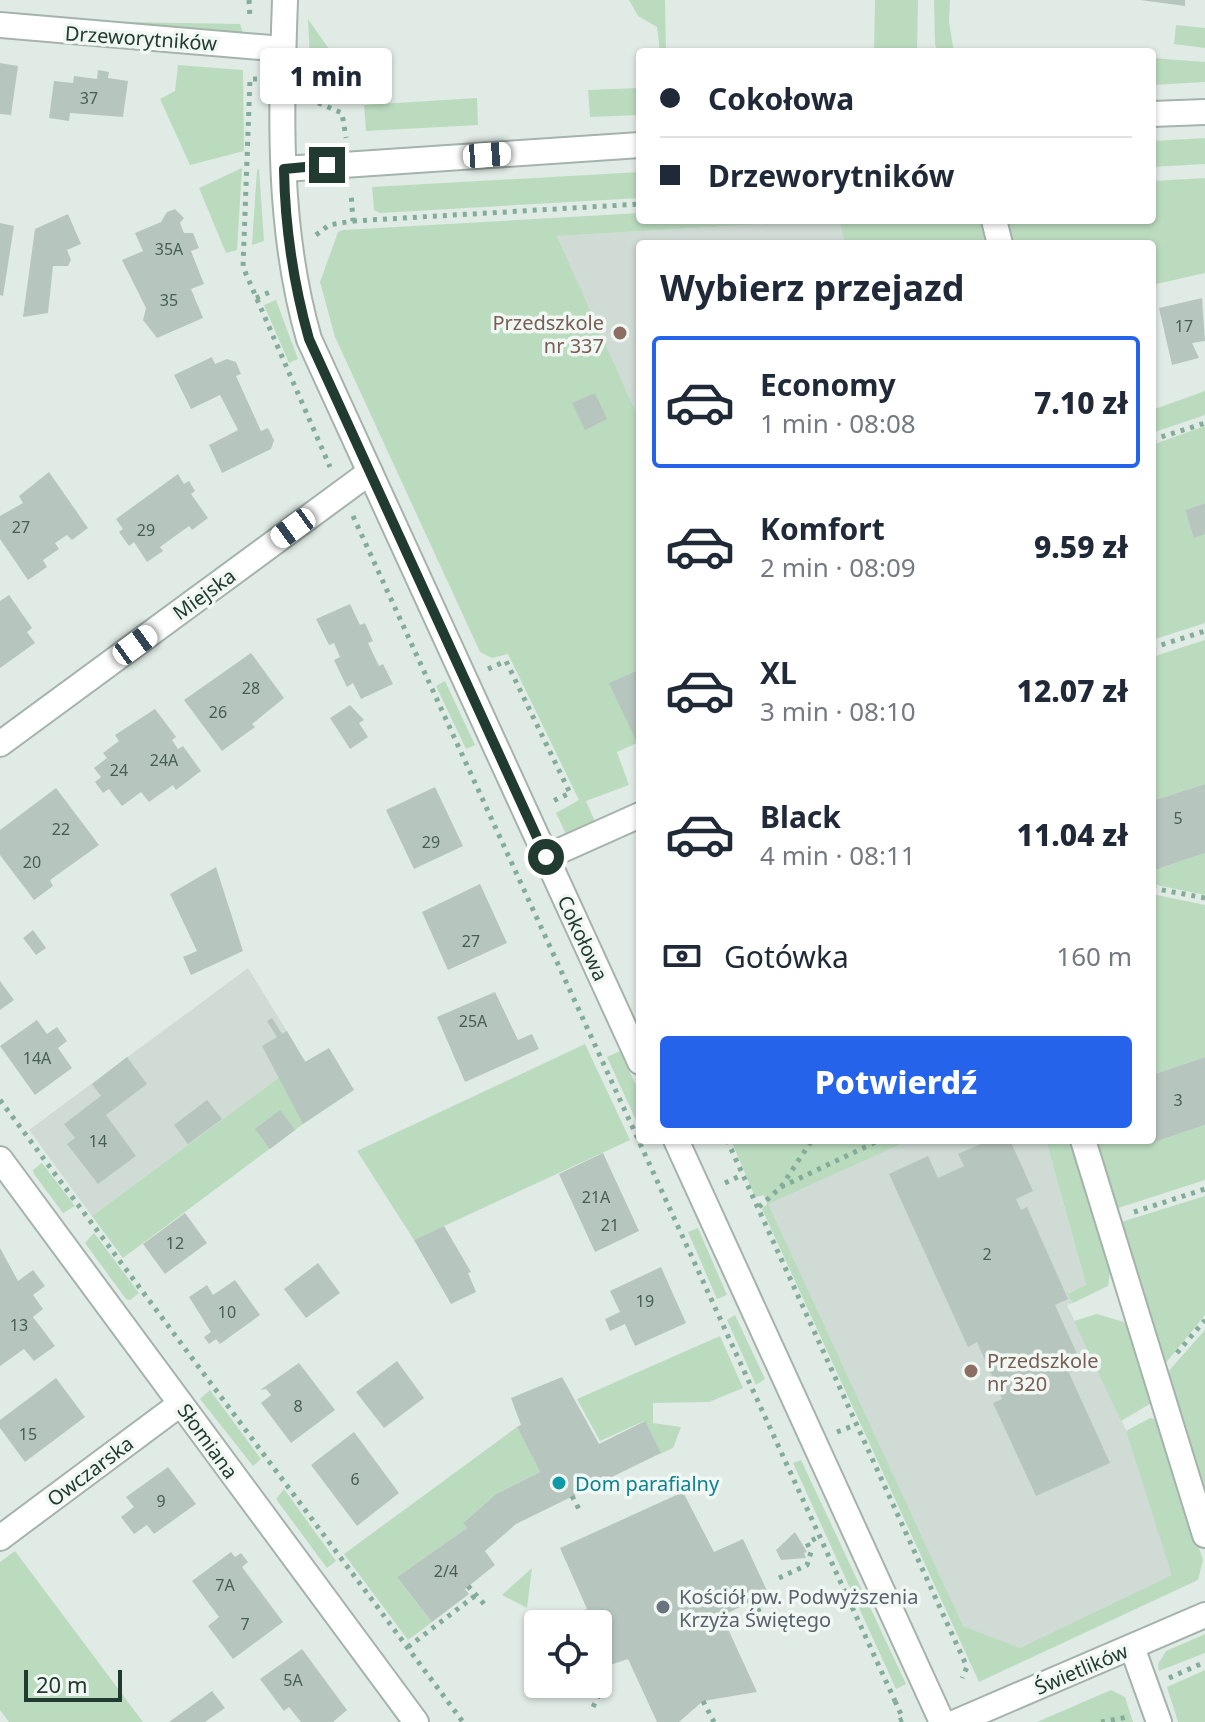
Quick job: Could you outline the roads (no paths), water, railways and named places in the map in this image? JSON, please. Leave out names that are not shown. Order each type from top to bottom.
[{"type":"street","name":"Cokołowa","points":[[285,0],[285,223],[294,286],[309,339],[636,1053]]},
{"type":"street","name":"Drzeworytników","points":[[0,25],[283,49]]},
{"type":"street","points":[[1156,114],[1205,112]]},
{"type":"street","points":[[284,169],[636,145]]},
{"type":"street","name":"Miejska","points":[[0,744],[370,472]]},
{"type":"street","points":[[546,857],[636,817]]},
{"type":"street","points":[[678,1144],[942,1722]]},
{"type":"street","points":[[1084,1144],[1205,1535]]},
{"type":"street","name":"Słomiana","points":[[0,1159],[416,1722]]},
{"type":"street","name":"Owczarska","points":[[0,1538],[180,1404]]},
{"type":"street","name":"Świetlików","points":[[956,1722],[1205,1615]]},
{"type":"street","points":[[1132,1647],[1148,1687],[1148,1719]]},
{"type":"place","name":"Przedszkole nr 337","points":[[620,333]]},
{"type":"place","name":"Przedszkole nr 320","points":[[971,1371]]},
{"type":"place","name":"Dom parafialny","points":[[559,1483]]},
{"type":"place","name":"Kościół pw. Podwyższenia Krzyża Świętego","points":[[663,1607]]}]
